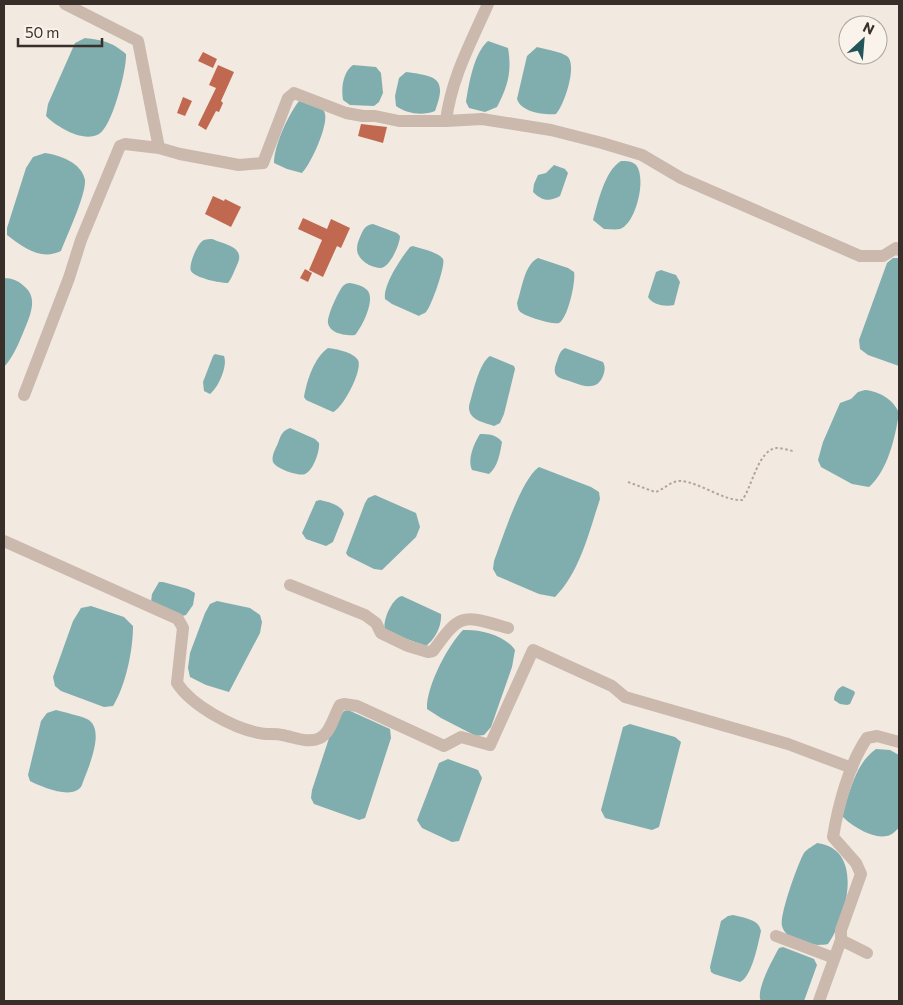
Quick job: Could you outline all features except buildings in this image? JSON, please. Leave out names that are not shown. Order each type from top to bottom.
[{"type":"street","points":[[66,4],[138,41],[160,148]]},
{"type":"street","points":[[446,121],[448,102],[461,64],[488,4]]},
{"type":"street","points":[[24,395],[69,278],[81,240],[120,146],[125,144],[160,148],[180,154],[239,165],[263,163],[288,98],[294,93],[346,113],[399,121],[482,119],[511,122],[552,130],[642,154],[681,178],[860,256],[883,256],[896,248],[899,250]]},
{"type":"street","points":[[4,541],[178,619],[183,628],[177,683],[181,689],[192,699],[226,721],[260,733],[296,739],[311,740],[320,738],[327,733],[340,705],[344,704],[357,706],[444,746],[461,737],[490,745],[534,650],[612,686],[625,697],[788,744],[852,768]]},
{"type":"street","points":[[290,585],[364,616],[376,623],[381,633],[408,646],[428,652],[433,651],[446,632],[460,620],[482,621],[508,628]]},
{"type":"street","points":[[819,1001],[841,940],[841,930],[861,874],[856,863],[833,838],[852,768],[857,752],[867,738],[877,736],[899,742]]},
{"type":"street","points":[[776,936],[834,958]]},
{"type":"street","points":[[841,940],[867,953]]},
{"type":"path","points":[[628,482],[655,492],[671,483],[679,481],[742,500],[758,465],[768,453],[778,448],[793,451]]},
{"type":"water","points":[[85,38],[107,42],[126,54],[121,84],[109,121],[99,134],[86,137],[63,129],[46,116],[48,104],[75,43]]},
{"type":"water","points":[[488,41],[508,48],[510,64],[504,92],[497,107],[485,112],[469,108],[466,102],[476,61],[483,46]]},
{"type":"water","points":[[537,47],[562,54],[568,57],[570,62],[571,69],[568,86],[563,103],[556,114],[545,114],[528,110],[517,99],[527,56]]},
{"type":"water","points":[[353,65],[376,67],[381,73],[383,93],[379,102],[374,106],[350,105],[343,100],[342,90],[344,81],[347,72]]},
{"type":"water","points":[[406,72],[425,75],[436,80],[440,91],[435,111],[415,113],[405,111],[396,106],[395,96],[399,78]]},
{"type":"water","points":[[299,101],[321,107],[325,112],[324,127],[318,145],[302,173],[274,163],[276,148],[282,131]]},
{"type":"water","points":[[45,153],[70,161],[80,169],[85,180],[85,187],[79,205],[61,251],[54,254],[32,251],[7,235],[7,228],[26,168],[33,157]]},
{"type":"water","points":[[621,161],[633,163],[639,171],[640,190],[638,200],[631,219],[626,225],[620,229],[604,229],[593,220],[606,179],[615,165]]},
{"type":"water","points":[[554,165],[565,169],[568,173],[560,196],[549,200],[543,199],[533,192],[534,184],[538,175],[546,173]]},
{"type":"water","points":[[373,224],[397,233],[400,236],[391,260],[381,268],[365,262],[359,256],[357,250],[363,230],[368,225]]},
{"type":"water","points":[[212,239],[237,250],[239,254],[237,265],[228,283],[202,278],[191,271],[192,259],[196,249],[204,240]]},
{"type":"water","points":[[413,246],[437,254],[443,259],[440,277],[431,302],[426,312],[419,316],[385,299],[385,293],[393,272],[406,252]]},
{"type":"water","points":[[538,258],[568,268],[574,272],[571,299],[559,323],[552,323],[525,315],[518,309],[517,303],[524,278],[533,261]]},
{"type":"water","points":[[893,258],[899,258],[899,366],[868,355],[860,349],[859,340],[887,263]]},
{"type":"water","points":[[661,270],[676,275],[680,282],[674,305],[659,305],[648,297],[656,272]]},
{"type":"water","points":[[4,278],[15,280],[23,285],[31,297],[32,309],[13,355],[4,367]]},
{"type":"water","points":[[350,283],[368,291],[370,301],[364,320],[355,335],[343,335],[329,327],[328,320],[338,293],[344,285]]},
{"type":"water","points":[[328,348],[344,351],[356,357],[359,365],[355,380],[347,396],[342,404],[333,412],[306,400],[304,397],[312,370],[319,357]]},
{"type":"water","points":[[565,348],[603,362],[604,372],[599,383],[587,386],[557,376],[555,371],[556,365],[560,353]]},
{"type":"water","points":[[215,354],[224,356],[225,365],[219,382],[210,394],[204,391],[203,382]]},
{"type":"water","points":[[490,356],[514,366],[515,369],[504,414],[500,423],[494,426],[481,422],[469,411],[480,371]]},
{"type":"water","points":[[865,390],[876,392],[890,400],[899,413],[893,443],[886,463],[876,480],[869,487],[852,484],[821,467],[818,460],[823,442],[840,403],[851,399],[858,392]]},
{"type":"water","points":[[290,428],[315,439],[319,443],[311,469],[302,475],[278,467],[273,462],[273,455],[281,436],[285,430]]},
{"type":"water","points":[[480,434],[495,436],[502,442],[497,464],[489,474],[472,470],[471,466],[472,452]]},
{"type":"water","points":[[539,467],[591,487],[599,492],[600,499],[588,538],[577,564],[564,587],[555,597],[539,594],[497,576],[493,569],[494,561],[519,496],[532,474]]},
{"type":"water","points":[[375,495],[416,513],[420,527],[416,537],[382,570],[374,569],[348,556],[346,553],[365,503],[368,498]]},
{"type":"water","points":[[320,500],[338,506],[344,514],[333,542],[326,546],[306,539],[302,533],[316,501]]},
{"type":"water","points":[[159,582],[188,589],[195,593],[193,605],[186,615],[182,616],[151,602],[152,594]]},
{"type":"water","points":[[402,596],[441,614],[437,632],[426,646],[385,631],[385,622],[391,605]]},
{"type":"water","points":[[217,601],[250,608],[260,615],[262,622],[260,633],[229,692],[206,685],[190,677],[188,668],[190,653],[205,613],[210,604]]},
{"type":"water","points":[[91,606],[124,617],[133,626],[128,667],[122,688],[113,706],[104,707],[61,691],[55,686],[53,677],[73,621],[81,608]]},
{"type":"water","points":[[463,630],[492,634],[505,640],[515,650],[512,667],[491,727],[484,735],[476,736],[427,709],[430,689],[439,667]]},
{"type":"water","points":[[843,686],[855,693],[850,704],[847,705],[840,704],[834,700],[836,692]]},
{"type":"water","points":[[56,710],[87,719],[93,724],[95,731],[94,750],[82,785],[78,790],[72,792],[58,791],[42,786],[30,781],[28,775],[41,721],[47,713]]},
{"type":"water","points":[[348,710],[390,729],[391,738],[365,818],[359,820],[314,804],[311,798],[333,726],[344,711]]},
{"type":"water","points":[[630,724],[675,737],[681,742],[659,827],[652,830],[605,818],[601,810],[623,727]]},
{"type":"water","points":[[876,749],[890,750],[899,755],[899,828],[891,834],[884,836],[865,832],[843,817],[843,811],[859,769]]},
{"type":"water","points":[[448,759],[478,770],[482,778],[459,841],[452,842],[422,828],[417,820],[439,763]]},
{"type":"water","points":[[817,843],[832,848],[842,858],[847,870],[848,886],[846,902],[835,932],[828,944],[822,945],[795,940],[785,932],[782,926],[786,901],[801,859],[805,852]]},
{"type":"water","points":[[733,915],[754,921],[761,931],[751,967],[748,974],[740,982],[714,974],[711,972],[710,967],[721,921]]},
{"type":"water","points":[[783,947],[814,959],[817,965],[804,1001],[761,1001],[760,990],[762,983],[779,948]]}]
